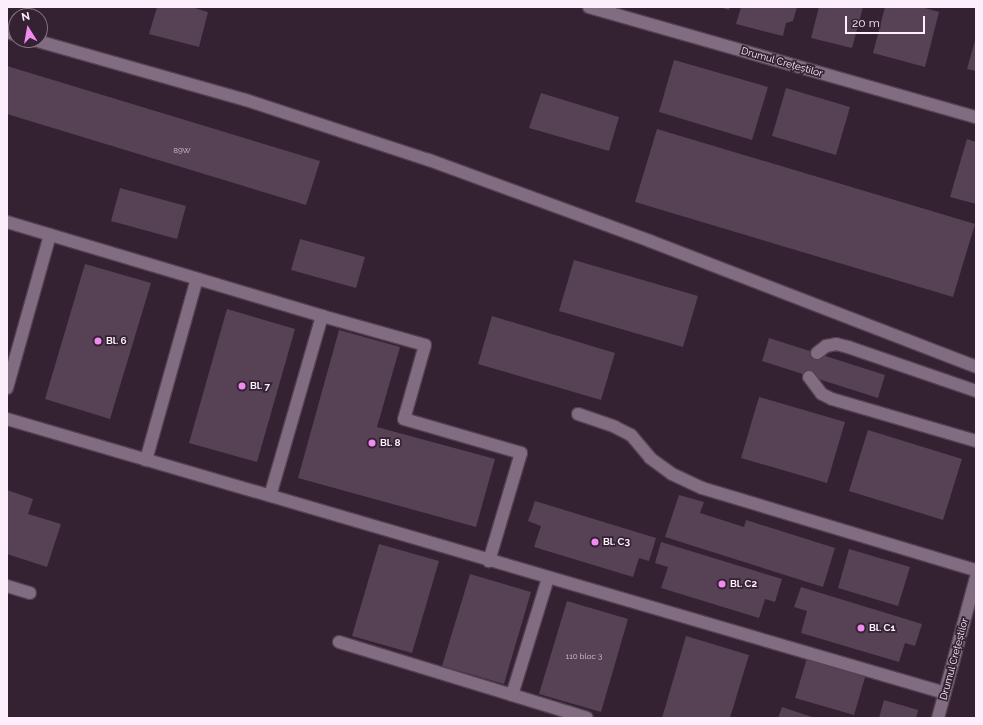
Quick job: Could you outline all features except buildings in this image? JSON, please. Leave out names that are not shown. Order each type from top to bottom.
[{"type":"street","name":"Drumul Crețeștilor","points":[[589,7],[976,117]]},
{"type":"street","points":[[48,44],[246,100],[429,160],[650,241],[976,366]]},
{"type":"street","points":[[7,222],[322,316],[425,345],[404,419],[521,453],[489,561]]},
{"type":"street","points":[[7,388],[50,235]]},
{"type":"street","points":[[146,460],[197,279]]},
{"type":"street","points":[[270,496],[322,316]]},
{"type":"street","points":[[817,353],[826,346],[836,344],[848,346],[976,391]]},
{"type":"street","points":[[810,377],[822,394],[832,398],[976,441]]},
{"type":"street","points":[[578,414],[615,427],[631,435],[650,458],[672,474],[702,488],[976,570]]},
{"type":"street","points":[[7,419],[945,693]]},
{"type":"street","name":"Drumul Crețeștilor","points":[[938,718],[976,577]]},
{"type":"street","points":[[512,695],[548,578]]},
{"type":"street","points":[[7,586],[30,593]]},
{"type":"street","points":[[339,642],[586,718]]},
{"type":"place","name":"Bl. 6","points":[[98,341]]},
{"type":"place","name":"Bl. 7","points":[[242,386]]},
{"type":"place","name":"Bl. 8","points":[[372,443]]},
{"type":"place","name":"Bl. C3","points":[[595,542]]},
{"type":"place","name":"Bl. C2","points":[[722,584]]},
{"type":"place","name":"Bl. C1","points":[[861,628]]}]
